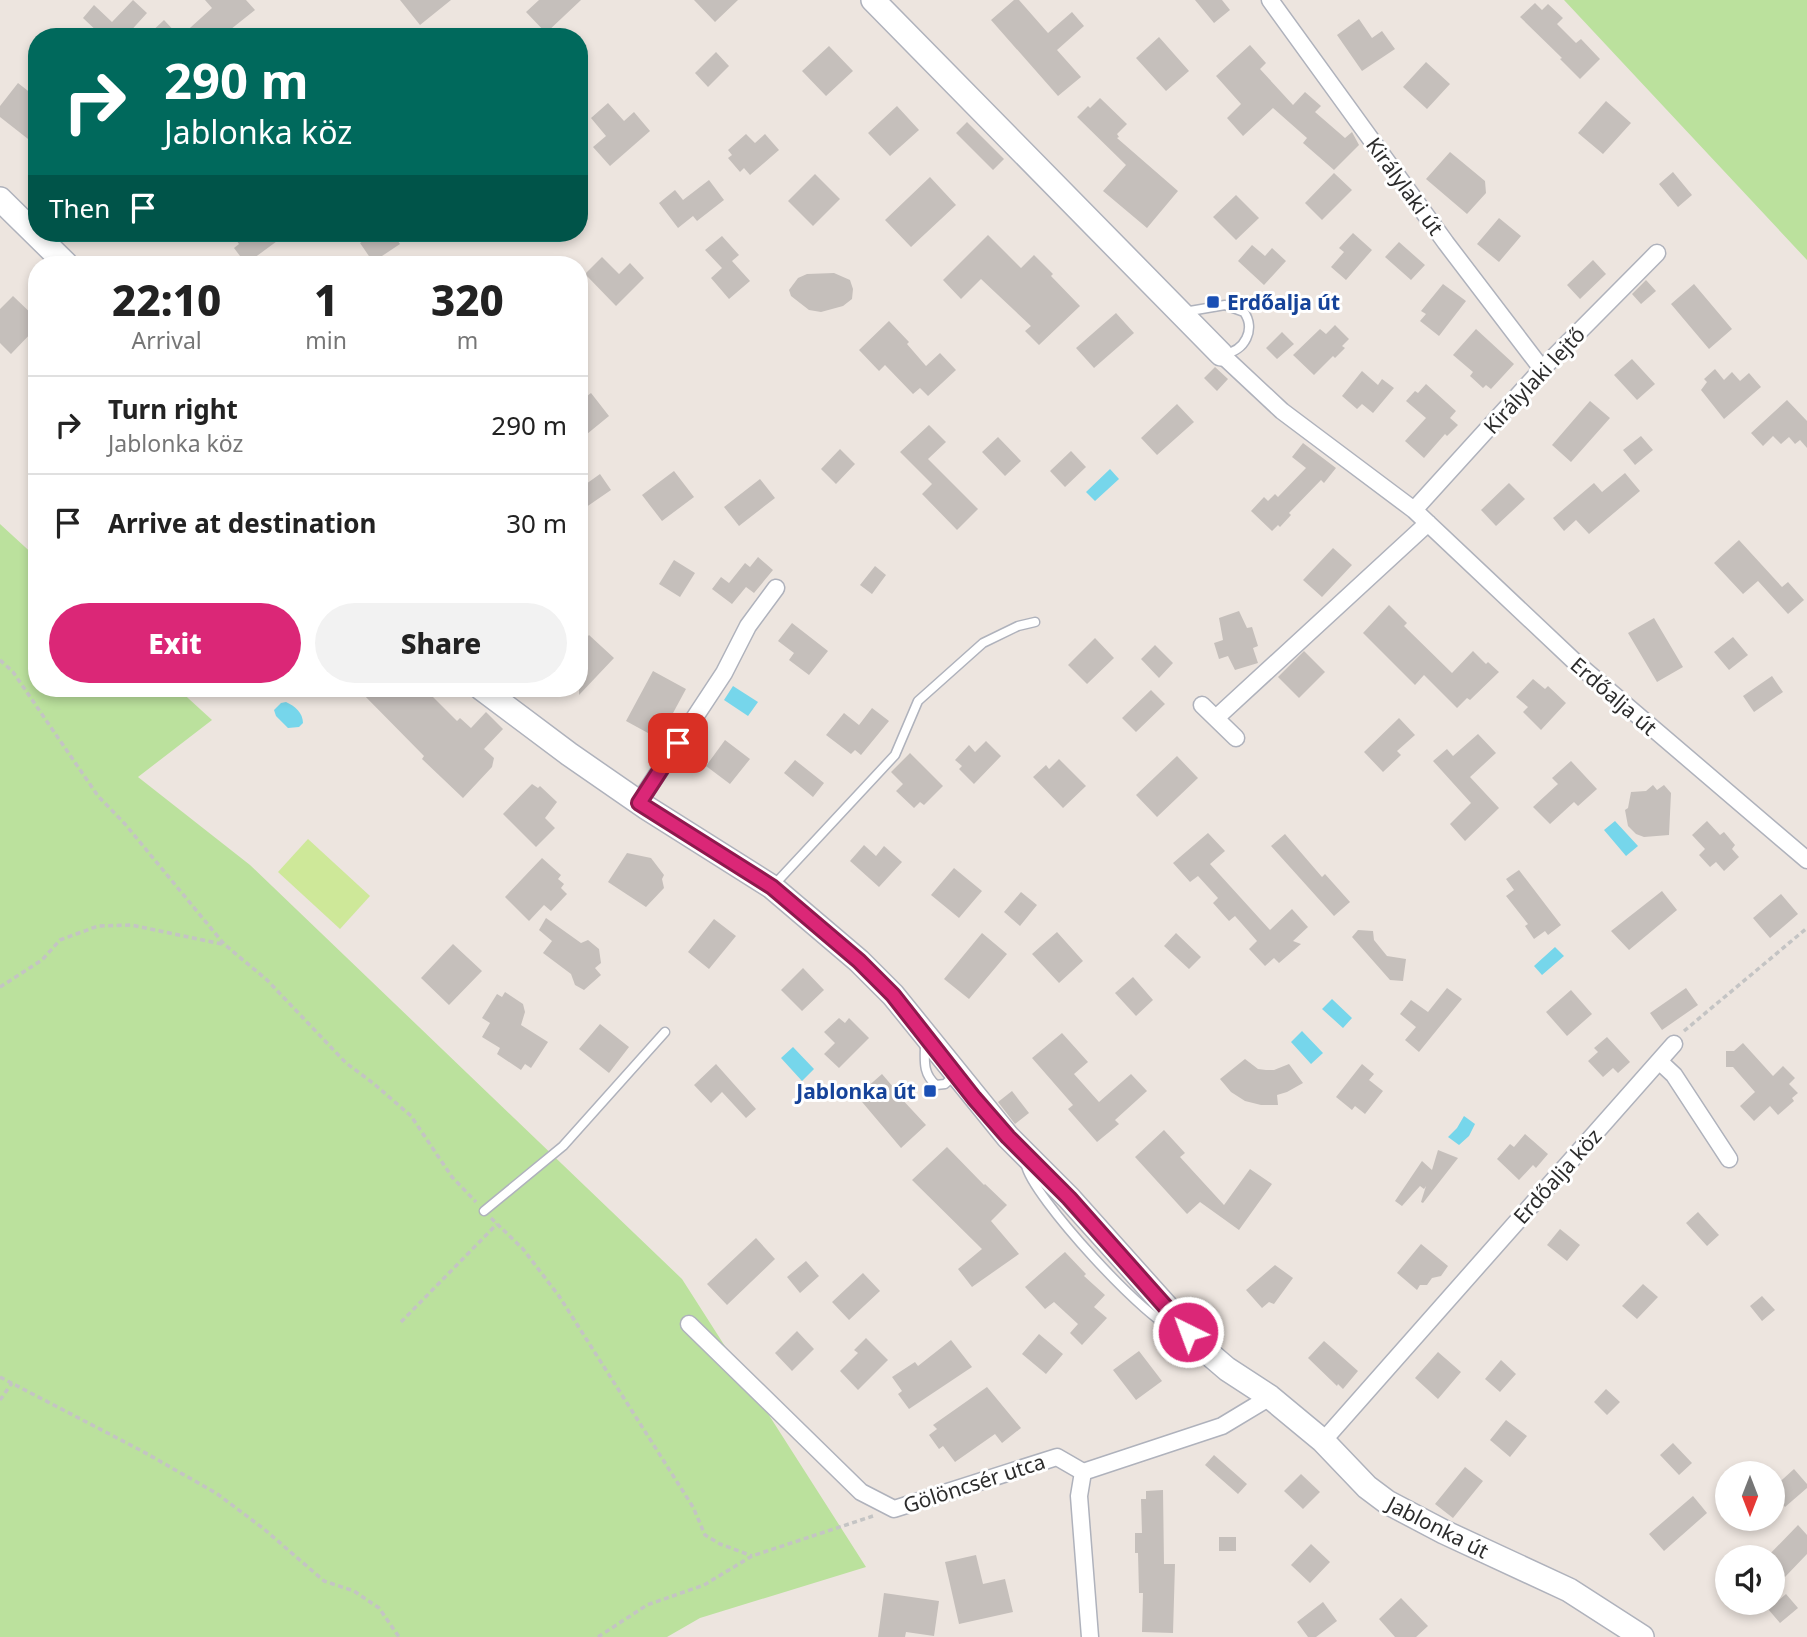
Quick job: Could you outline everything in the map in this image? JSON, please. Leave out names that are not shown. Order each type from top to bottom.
[{"type":"street","name":"Erdőalja út","points":[[873,0],[1259,391],[1415,510],[1573,660],[1807,860]]},
{"type":"street","name":"Királylaki út","points":[[1270,0],[1446,243],[1542,369]]},
{"type":"street","points":[[0,199],[28,227]]},
{"type":"street","points":[[44,242],[58,256]]},
{"type":"street","name":"Királylaki lejtő","points":[[1415,510],[1542,369],[1657,253]]},
{"type":"street","points":[[1216,719],[1428,523]]},
{"type":"street","points":[[639,803],[724,673],[748,626],[776,588]]},
{"type":"street","name":"Jablonka út","points":[[493,697],[639,803],[772,887],[859,961],[893,995],[1008,1137],[1069,1198],[1188,1332],[1227,1368],[1270,1397],[1323,1441],[1367,1487],[1387,1502],[1444,1532],[1569,1590],[1642,1637]]},
{"type":"street","points":[[1202,705],[1236,738]]},
{"type":"street","name":"Erdőalja köz","points":[[1323,1441],[1674,1044]]},
{"type":"street","points":[[1659,1061],[1674,1074],[1729,1159]]},
{"type":"street","name":"Gölöncsér utca","points":[[689,1325],[861,1492],[894,1509],[1057,1457],[1083,1472]]},
{"type":"street","points":[[1090,1637],[1079,1496],[1083,1472],[1222,1426],[1270,1397]]},
{"type":"lane","points":[[1182,313],[1225,305],[1244,312],[1250,322],[1247,338],[1239,348],[1222,354]]},
{"type":"lane","points":[[772,887],[895,755],[918,701],[983,643],[1018,626],[1035,622]]},
{"type":"lane","points":[[484,1211],[564,1146],[665,1032]]},
{"type":"path","points":[[0,660],[28,693]]},
{"type":"path","points":[[31,697],[98,796],[125,824],[224,944],[267,980],[346,1063],[411,1116],[452,1177],[523,1249],[559,1296],[693,1507],[705,1535],[752,1556]]},
{"type":"path","points":[[0,987],[42,960],[60,940],[98,926],[131,925],[224,944]]},
{"type":"path","points":[[1674,1044],[1684,1031],[1807,929]]},
{"type":"path","points":[[401,1322],[497,1224]]},
{"type":"path","points":[[0,1377],[216,1493],[264,1529],[324,1581],[354,1591],[379,1608],[399,1637]]},
{"type":"path","points":[[0,1400],[12,1383]]},
{"type":"path","points":[[598,1637],[647,1605],[704,1585],[752,1556],[894,1509]]},
{"type":"green space","points":[[1564,0],[1807,0],[1807,260]]},
{"type":"green space","points":[[0,524],[28,550],[28,697],[187,697],[212,720],[138,777],[250,865],[682,1279],[866,1567],[700,1618],[667,1637],[0,1637]]},
{"type":"green space","points":[[308,839],[370,896],[340,929],[278,872]]},
{"type":"water","points":[[1110,469],[1119,479],[1095,501],[1086,492]]},
{"type":"water","points":[[733,686],[758,702],[748,716],[724,700]]},
{"type":"water","points":[[286,702],[302,716],[303,723],[299,727],[288,728],[276,716],[274,710]]},
{"type":"water","points":[[1615,821],[1638,846],[1626,856],[1604,830]]},
{"type":"water","points":[[1555,947],[1564,956],[1542,975],[1534,966]]},
{"type":"water","points":[[1332,999],[1352,1018],[1343,1028],[1322,1009]]},
{"type":"water","points":[[1302,1031],[1323,1053],[1311,1064],[1291,1042]]},
{"type":"water","points":[[793,1047],[814,1069],[802,1081],[781,1058]]},
{"type":"water","points":[[1464,1116],[1475,1124],[1469,1136],[1459,1145],[1448,1137]]},
{"type":"building","points":[[133,0],[147,13],[133,28],[94,28],[83,18],[94,5],[112,22]]},
{"type":"building","points":[[205,0],[246,0],[255,10],[232,28],[190,28],[212,8]]},
{"type":"building","points":[[400,0],[451,0],[420,25]]},
{"type":"building","points":[[539,0],[581,0],[551,28],[541,28],[526,12]]},
{"type":"building","points":[[694,0],[738,0],[715,22]]},
{"type":"building","points":[[1014,0],[1019,0],[1048,33],[1072,12],[1084,26],[1057,50],[1081,77],[1058,96],[991,20]]},
{"type":"building","points":[[1195,0],[1222,0],[1230,10],[1214,23]]},
{"type":"building","points":[[1535,3],[1542,10],[1548,4],[1563,18],[1557,24],[1576,43],[1581,39],[1600,59],[1580,79],[1520,17]]},
{"type":"building","points":[[1359,19],[1372,38],[1382,31],[1395,49],[1362,71],[1337,35]]},
{"type":"building","points":[[164,20],[172,28],[156,28]]},
{"type":"building","points":[[1159,37],[1189,71],[1166,91],[1136,58]]},
{"type":"building","points":[[1250,45],[1266,63],[1260,69],[1293,105],[1305,92],[1321,106],[1315,112],[1345,138],[1352,132],[1359,145],[1334,170],[1303,143],[1307,138],[1273,108],[1243,136],[1227,118],[1241,104],[1216,76]]},
{"type":"building","points":[[829,46],[853,71],[826,96],[802,71]]},
{"type":"building","points":[[716,52],[729,66],[708,87],[695,73]]},
{"type":"building","points":[[1426,62],[1450,84],[1427,109],[1403,87]]},
{"type":"building","points":[[18,83],[28,91],[28,139],[0,117],[0,106]]},
{"type":"building","points":[[1100,98],[1127,124],[1117,134],[1117,138],[1178,191],[1147,228],[1103,191],[1126,165],[1077,117]]},
{"type":"building","points":[[1606,101],[1631,123],[1603,154],[1578,133]]},
{"type":"building","points":[[608,103],[624,121],[634,112],[650,131],[610,166],[593,147],[606,136],[591,118]]},
{"type":"building","points":[[897,106],[919,130],[890,156],[868,133]]},
{"type":"building","points":[[967,122],[1004,159],[993,170],[956,133]]},
{"type":"building","points":[[746,134],[755,143],[765,134],[779,150],[750,175],[744,168],[740,172],[728,158],[732,155],[728,150]]},
{"type":"building","points":[[1450,152],[1485,181],[1486,193],[1467,214],[1426,179]]},
{"type":"building","points":[[1673,172],[1692,195],[1678,207],[1659,184]]},
{"type":"building","points":[[1334,173],[1352,190],[1322,220],[1305,203]]},
{"type":"building","points":[[815,174],[840,199],[813,226],[788,201]]},
{"type":"building","points":[[930,177],[956,205],[911,247],[885,220]]},
{"type":"building","points":[[709,180],[724,200],[697,221],[693,216],[678,228],[659,203],[675,190],[683,200]]},
{"type":"building","points":[[1236,195],[1259,218],[1236,240],[1213,217]]},
{"type":"building","points":[[1499,218],[1521,236],[1499,262],[1477,244]]},
{"type":"building","points":[[1353,233],[1372,250],[1346,280],[1331,267],[1344,252],[1339,248]]},
{"type":"building","points":[[988,235],[1021,268],[1034,255],[1080,306],[1039,345],[1025,331],[1031,326],[981,279],[961,299],[943,280]]},
{"type":"building","points":[[722,236],[739,255],[732,261],[750,281],[729,299],[711,278],[722,268],[705,250]]},
{"type":"building","points":[[238,242],[276,242],[257,256],[240,256],[234,248],[239,244]]},
{"type":"building","points":[[1399,242],[1425,265],[1411,280],[1385,257]]},
{"type":"building","points":[[360,243],[400,244],[382,256],[369,256]]},
{"type":"building","points":[[1252,245],[1265,256],[1272,248],[1286,261],[1264,285],[1238,261]]},
{"type":"building","points":[[602,257],[619,274],[630,263],[644,278],[616,306],[588,277],[588,271]]},
{"type":"building","points":[[1593,260],[1606,274],[1580,299],[1567,285]]},
{"type":"building","points":[[834,273],[850,280],[853,289],[852,299],[843,306],[821,312],[809,310],[791,296],[789,290],[798,278],[807,274]]},
{"type":"building","points":[[1646,280],[1656,291],[1641,304],[1632,294]]},
{"type":"building","points":[[1443,284],[1466,301],[1439,336],[1420,321],[1426,314],[1421,311]]},
{"type":"building","points":[[1694,284],[1732,329],[1709,349],[1671,304]]},
{"type":"building","points":[[13,296],[28,310],[28,336],[11,354],[0,343],[0,309]]},
{"type":"building","points":[[1116,313],[1134,333],[1094,368],[1076,348]]},
{"type":"building","points":[[889,321],[909,342],[907,344],[926,366],[940,353],[956,370],[928,396],[920,388],[913,394],[885,365],[879,371],[859,350]]},
{"type":"building","points":[[1335,325],[1349,339],[1342,346],[1345,348],[1314,375],[1293,355],[1320,329],[1326,334]]},
{"type":"building","points":[[1476,329],[1514,364],[1491,389],[1486,385],[1483,388],[1470,376],[1473,372],[1453,355]]},
{"type":"building","points":[[1282,332],[1294,344],[1277,359],[1266,348]]},
{"type":"building","points":[[1632,359],[1655,384],[1637,400],[1614,375]]},
{"type":"building","points":[[1215,367],[1228,379],[1217,391],[1204,378]]},
{"type":"building","points":[[1715,369],[1724,380],[1732,372],[1740,381],[1749,373],[1761,387],[1724,419],[1701,390],[1707,382],[1704,379]]},
{"type":"building","points":[[1362,371],[1378,385],[1382,379],[1394,388],[1373,413],[1362,404],[1357,409],[1342,396]]},
{"type":"building","points":[[1426,384],[1456,411],[1450,418],[1458,425],[1447,436],[1445,434],[1424,458],[1405,441],[1426,418],[1406,401]]},
{"type":"building","points":[[591,393],[609,416],[588,433],[588,395]]},
{"type":"building","points":[[1787,400],[1807,421],[1807,448],[1800,440],[1795,444],[1789,437],[1781,444],[1773,436],[1763,446],[1751,433]]},
{"type":"building","points":[[1590,401],[1610,418],[1571,462],[1552,445]]},
{"type":"building","points":[[1177,404],[1194,422],[1157,455],[1141,438]]},
{"type":"building","points":[[929,425],[946,442],[928,459],[978,509],[957,530],[922,494],[932,484],[900,452]]},
{"type":"building","points":[[1641,436],[1653,450],[1635,465],[1623,450]]},
{"type":"building","points":[[998,437],[1021,461],[1005,476],[982,452]]},
{"type":"building","points":[[1303,443],[1336,468],[1324,483],[1321,480],[1289,513],[1291,515],[1280,527],[1278,525],[1272,531],[1251,511],[1264,497],[1268,501],[1275,494],[1278,497],[1306,468],[1292,457]]},
{"type":"building","points":[[840,449],[855,464],[836,484],[821,469]]},
{"type":"building","points":[[1071,451],[1086,467],[1065,487],[1050,471]]},
{"type":"building","points":[[674,471],[694,497],[662,521],[642,495]]},
{"type":"building","points":[[1625,473],[1640,491],[1589,534],[1576,520],[1564,531],[1553,518],[1594,483],[1602,492]]},
{"type":"building","points":[[600,474],[611,490],[588,506],[588,483]]},
{"type":"building","points":[[760,479],[775,498],[739,526],[724,507]]},
{"type":"building","points":[[1509,483],[1525,499],[1496,526],[1481,510]]},
{"type":"building","points":[[1739,540],[1782,587],[1788,582],[1804,600],[1788,614],[1758,581],[1743,594],[1714,563]]},
{"type":"building","points":[[1333,548],[1352,565],[1322,597],[1303,580]]},
{"type":"building","points":[[758,557],[773,570],[754,593],[746,587],[732,604],[712,589],[721,577],[729,583],[745,563],[750,567]]},
{"type":"building","points":[[674,560],[695,573],[680,597],[659,584]]},
{"type":"building","points":[[875,566],[886,575],[872,594],[860,585]]},
{"type":"building","points":[[1389,605],[1407,623],[1404,626],[1452,673],[1473,651],[1499,672],[1470,700],[1467,698],[1457,708],[1424,675],[1415,685],[1363,633]]},
{"type":"building","points":[[1239,611],[1247,628],[1252,627],[1258,646],[1253,648],[1258,663],[1235,670],[1228,656],[1219,659],[1214,643],[1223,640],[1219,618]]},
{"type":"building","points":[[1654,618],[1683,667],[1657,682],[1628,633]]},
{"type":"building","points":[[792,623],[828,651],[809,675],[789,660],[794,653],[778,641]]},
{"type":"building","points":[[588,636],[614,658],[588,685]]},
{"type":"building","points":[[1733,637],[1748,655],[1729,670],[1714,652]]},
{"type":"building","points":[[1095,638],[1114,658],[1087,684],[1068,665]]},
{"type":"building","points":[[1155,645],[1173,663],[1159,678],[1141,659]]},
{"type":"building","points":[[1304,651],[1325,672],[1299,698],[1278,677]]},
{"type":"building","points":[[653,671],[686,689],[659,739],[626,721]]},
{"type":"building","points":[[1772,676],[1783,692],[1754,712],[1743,696]]},
{"type":"building","points":[[1533,679],[1545,689],[1548,686],[1566,703],[1541,730],[1523,712],[1528,707],[1516,697]]},
{"type":"building","points":[[1151,690],[1165,704],[1136,732],[1122,718]]},
{"type":"building","points":[[366,697],[433,697],[457,721],[460,718],[471,728],[486,712],[503,729],[484,749],[494,758],[492,767],[463,798],[422,759],[424,756]]},
{"type":"building","points":[[872,708],[889,721],[861,755],[855,750],[851,754],[826,735],[844,713],[859,725]]},
{"type":"building","points":[[1399,718],[1415,735],[1397,751],[1401,755],[1383,772],[1364,752]]},
{"type":"building","points":[[1478,734],[1496,753],[1470,777],[1499,808],[1465,841],[1450,824],[1471,803],[1433,761],[1447,749],[1453,756]]},
{"type":"building","points":[[725,740],[750,759],[730,784],[706,766]]},
{"type":"building","points":[[986,741],[1001,756],[974,784],[959,769],[962,766],[955,760],[969,745],[975,752]]},
{"type":"building","points":[[910,753],[943,786],[924,805],[920,802],[914,808],[896,791],[903,784],[891,772]]},
{"type":"building","points":[[1177,756],[1198,778],[1157,817],[1136,795]]},
{"type":"building","points":[[1059,759],[1086,786],[1063,808],[1033,777],[1046,765],[1049,769]]},
{"type":"building","points":[[795,760],[824,783],[813,797],[784,773]]},
{"type":"building","points":[[1571,761],[1597,789],[1578,806],[1574,802],[1550,824],[1533,807],[1558,784],[1552,778]]},
{"type":"building","points":[[532,784],[538,788],[540,786],[557,802],[545,818],[555,828],[536,847],[503,814]]},
{"type":"building","points":[[1653,785],[1657,790],[1664,785],[1671,793],[1669,835],[1644,837],[1628,826],[1625,810],[1628,808],[1631,792],[1646,791]]},
{"type":"building","points":[[1707,821],[1720,835],[1724,832],[1735,845],[1732,849],[1739,857],[1724,871],[1716,862],[1710,867],[1699,855],[1705,849],[1692,835]]},
{"type":"building","points":[[1208,833],[1225,851],[1210,864],[1270,930],[1292,909],[1308,927],[1293,941],[1301,944],[1279,963],[1274,958],[1265,966],[1249,949],[1257,941],[1235,916],[1229,921],[1213,903],[1218,898],[1198,876],[1190,882],[1173,863]]},
{"type":"building","points":[[1285,834],[1322,877],[1325,874],[1350,902],[1334,916],[1271,846]]},
{"type":"building","points":[[864,845],[876,856],[884,846],[902,862],[879,887],[850,861]]},
{"type":"building","points":[[627,853],[651,858],[664,875],[664,888],[646,907],[608,882]]},
{"type":"building","points":[[542,858],[561,875],[558,879],[564,884],[561,888],[567,894],[551,911],[544,905],[529,921],[505,897]]},
{"type":"building","points":[[954,868],[982,891],[959,918],[931,895]]},
{"type":"building","points":[[1519,870],[1561,925],[1548,935],[1545,931],[1534,939],[1525,926],[1528,924],[1506,896],[1514,890],[1506,879]]},
{"type":"building","points":[[1662,891],[1677,910],[1629,950],[1611,931]]},
{"type":"building","points":[[1021,892],[1037,905],[1020,926],[1004,912]]},
{"type":"building","points":[[1781,894],[1798,914],[1770,938],[1753,918]]},
{"type":"building","points":[[546,918],[581,943],[588,940],[599,949],[601,963],[595,968],[601,975],[584,990],[575,985],[571,974],[543,953],[552,941],[539,930]]},
{"type":"building","points":[[714,919],[736,936],[709,969],[688,952]]},
{"type":"building","points":[[1358,930],[1373,931],[1374,940],[1387,956],[1406,959],[1403,981],[1390,980],[1352,937]]},
{"type":"building","points":[[1057,932],[1083,961],[1059,983],[1032,954]]},
{"type":"building","points":[[982,933],[1007,954],[969,999],[944,979]]},
{"type":"building","points":[[1176,933],[1201,957],[1189,969],[1164,946]]},
{"type":"building","points":[[453,944],[482,971],[449,1005],[421,978]]},
{"type":"building","points":[[803,968],[824,990],[802,1011],[781,990]]},
{"type":"building","points":[[1133,977],[1153,1000],[1136,1016],[1115,993]]},
{"type":"building","points":[[1447,988],[1462,999],[1419,1052],[1405,1040],[1416,1027],[1400,1014],[1411,1000],[1428,1012]]},
{"type":"building","points":[[1686,988],[1698,1005],[1662,1030],[1650,1013]]},
{"type":"building","points":[[1571,990],[1592,1014],[1567,1036],[1546,1012]]},
{"type":"building","points":[[505,992],[523,1004],[525,1012],[521,1025],[548,1042],[531,1068],[525,1064],[521,1070],[497,1054],[500,1048],[482,1037],[490,1023],[482,1018],[497,994],[502,997]]},
{"type":"building","points":[[839,1018],[845,1023],[849,1018],[869,1038],[839,1068],[824,1054],[835,1043],[824,1032]]},
{"type":"building","points":[[600,1024],[629,1047],[609,1073],[579,1049]]},
{"type":"building","points":[[1062,1033],[1088,1062],[1074,1074],[1099,1102],[1131,1074],[1147,1091],[1115,1120],[1119,1124],[1097,1142],[1068,1109],[1073,1105],[1032,1058]]},
{"type":"building","points":[[1607,1037],[1630,1062],[1618,1073],[1613,1068],[1603,1077],[1588,1061],[1598,1052],[1594,1048]]},
{"type":"building","points":[[1743,1043],[1773,1076],[1783,1066],[1795,1078],[1789,1084],[1798,1093],[1792,1098],[1794,1101],[1778,1115],[1770,1106],[1754,1121],[1740,1106],[1755,1092],[1733,1067],[1726,1067],[1726,1051],[1734,1051]]},
{"type":"building","points":[[1245,1059],[1258,1069],[1266,1070],[1289,1064],[1303,1083],[1277,1095],[1278,1105],[1245,1101],[1231,1092],[1220,1079]]},
{"type":"building","points":[[716,1064],[756,1109],[746,1118],[722,1092],[711,1103],[694,1085]]},
{"type":"building","points":[[1362,1064],[1374,1074],[1369,1080],[1383,1091],[1365,1114],[1355,1106],[1352,1110],[1336,1097]]},
{"type":"building","points":[[882,1074],[926,1125],[901,1148],[857,1096]]},
{"type":"building","points":[[1012,1091],[1029,1113],[1015,1124],[998,1102]]},
{"type":"building","points":[[1164,1130],[1185,1153],[1180,1157],[1224,1205],[1250,1169],[1272,1184],[1239,1230],[1200,1202],[1187,1214],[1135,1157]]},
{"type":"building","points":[[1525,1134],[1548,1154],[1536,1168],[1533,1165],[1519,1180],[1497,1159],[1510,1144],[1514,1147]]},
{"type":"building","points":[[947,1147],[1007,1205],[991,1221],[1019,1254],[972,1287],[958,1269],[982,1249],[912,1180]]},
{"type":"building","points":[[1438,1150],[1458,1158],[1423,1203],[1421,1202],[1426,1186],[1424,1189],[1420,1186],[1402,1206],[1395,1201],[1422,1161],[1432,1170]]},
{"type":"building","points":[[1698,1212],[1719,1235],[1707,1246],[1686,1223]]},
{"type":"building","points":[[1560,1229],[1580,1245],[1567,1261],[1547,1245]]},
{"type":"building","points":[[756,1238],[775,1259],[727,1305],[707,1284]]},
{"type":"building","points":[[1421,1244],[1448,1266],[1441,1276],[1432,1278],[1427,1285],[1420,1285],[1417,1290],[1397,1273]]},
{"type":"building","points":[[1065,1252],[1086,1274],[1084,1276],[1105,1295],[1094,1307],[1107,1318],[1082,1345],[1070,1333],[1078,1324],[1054,1302],[1045,1309],[1025,1287]]},
{"type":"building","points":[[806,1261],[819,1276],[800,1293],[787,1277]]},
{"type":"building","points":[[1275,1265],[1293,1278],[1274,1304],[1269,1302],[1262,1308],[1246,1290]]},
{"type":"building","points":[[863,1273],[880,1291],[849,1320],[832,1302]]},
{"type":"building","points":[[1643,1284],[1658,1297],[1637,1319],[1622,1306]]},
{"type":"building","points":[[1762,1296],[1775,1310],[1762,1321],[1750,1306]]},
{"type":"building","points":[[797,1331],[814,1349],[792,1371],[775,1353]]},
{"type":"building","points":[[1039,1334],[1063,1354],[1046,1374],[1022,1354]]},
{"type":"building","points":[[866,1338],[888,1360],[858,1390],[840,1371],[858,1353],[854,1350]]},
{"type":"building","points":[[951,1340],[972,1367],[909,1409],[898,1394],[902,1391],[892,1377],[915,1362],[918,1366]]},
{"type":"building","points":[[1324,1341],[1358,1371],[1343,1389],[1308,1358]]},
{"type":"building","points":[[1139,1351],[1162,1381],[1136,1400],[1113,1370]]},
{"type":"building","points":[[1438,1352],[1461,1372],[1438,1399],[1415,1378]]},
{"type":"building","points":[[1501,1360],[1516,1374],[1500,1392],[1485,1379]]},
{"type":"building","points":[[987,1387],[1021,1428],[1002,1443],[995,1434],[955,1462],[943,1446],[939,1449],[929,1435],[937,1429],[933,1425]]},
{"type":"building","points":[[1606,1389],[1620,1402],[1607,1415],[1594,1402]]},
{"type":"building","points":[[1506,1420],[1527,1436],[1510,1457],[1490,1440]]},
{"type":"building","points":[[1673,1443],[1692,1463],[1679,1475],[1660,1455]]},
{"type":"building","points":[[1214,1455],[1247,1484],[1238,1494],[1205,1465]]},
{"type":"building","points":[[1465,1467],[1483,1481],[1453,1518],[1435,1504]]},
{"type":"building","points":[[1794,1469],[1807,1484],[1807,1488],[1785,1507],[1785,1477]]},
{"type":"building","points":[[1301,1474],[1320,1492],[1303,1509],[1284,1491]]},
{"type":"building","points":[[1163,1490],[1164,1564],[1175,1564],[1173,1633],[1142,1632],[1143,1593],[1139,1593],[1135,1533],[1142,1533],[1141,1499],[1146,1499],[1146,1491]]},
{"type":"building","points":[[1693,1496],[1707,1513],[1664,1551],[1649,1534]]},
{"type":"building","points":[[1798,1525],[1807,1535],[1807,1554],[1785,1577],[1785,1545],[1779,1545]]},
{"type":"building","points":[[1219,1537],[1236,1537],[1236,1551],[1219,1551]]},
{"type":"building","points":[[1311,1544],[1330,1562],[1310,1583],[1291,1565]]},
{"type":"building","points":[[976,1555],[983,1584],[1005,1579],[1013,1612],[959,1624],[945,1562]]},
{"type":"building","points":[[884,1593],[939,1601],[934,1636],[906,1632],[905,1637],[878,1637]]},
{"type":"building","points":[[1785,1595],[1798,1608],[1780,1623],[1773,1615],[1785,1615]]},
{"type":"building","points":[[1401,1598],[1428,1626],[1416,1637],[1395,1637],[1379,1619]]},
{"type":"building","points":[[1323,1602],[1337,1621],[1316,1637],[1308,1637],[1297,1622]]},
{"type":"place","name":"Erdőalja út","points":[[1213,302]]},
{"type":"place","name":"Jablonka út","points":[[930,1091]]},
{"type":"route","points":[[678,743],[639,803],[772,887],[859,961],[893,995],[1008,1137],[1069,1198],[1188,1332]]}]
